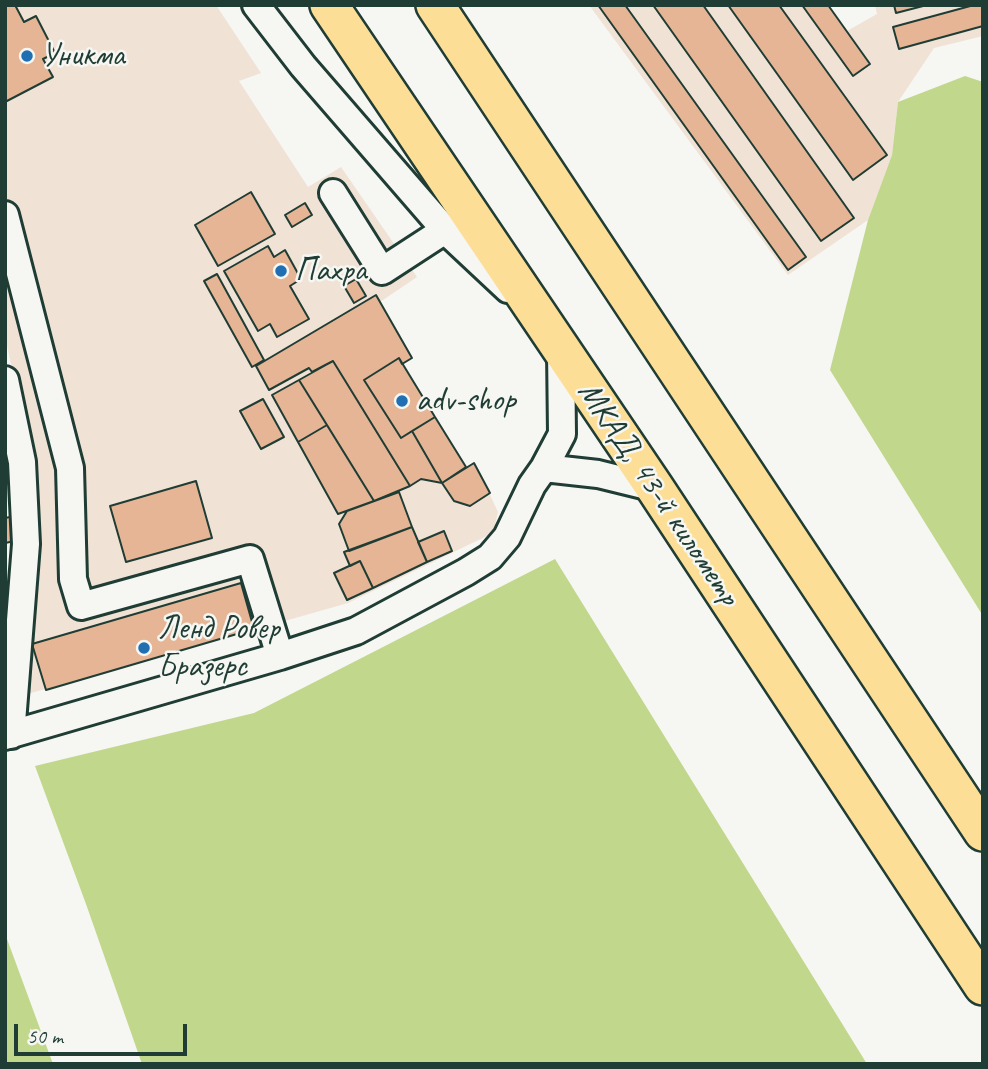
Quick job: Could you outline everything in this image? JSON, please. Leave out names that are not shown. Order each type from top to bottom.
[{"type":"highway","name":"МКАД, 43-й километр","points":[[329,5],[655,488],[983,986]]},
{"type":"highway","points":[[435,5],[983,832]]},
{"type":"street","points":[[5,380],[22,462],[26,544],[8,735],[280,656],[356,631],[466,572],[490,557],[507,537],[532,485],[562,434],[552,335],[445,230],[303,66],[256,5]]},
{"type":"street","points":[[333,193],[382,271],[445,230]]},
{"type":"street","points":[[5,215],[70,468],[74,579],[81,606],[250,559],[280,656]]},
{"type":"street","points":[[544,468],[598,474],[655,488]]},
{"type":"shaded area","points":[[5,5],[216,5],[261,73],[239,81],[308,187],[341,167],[417,277],[380,302],[412,358],[403,365],[466,467],[474,463],[481,476],[498,512],[493,533],[348,603],[24,695],[31,464],[5,335]]},
{"type":"shaded area","points":[[589,5],[828,5],[847,31],[877,14],[875,5],[983,5],[983,36],[934,48],[898,102],[892,155],[868,220],[788,275]]},
{"type":"green space","points":[[965,76],[983,82],[983,616],[830,370],[868,220],[892,155],[898,102]]},
{"type":"green space","points":[[555,559],[867,1064],[142,1064],[35,766],[254,713]]},
{"type":"green space","points":[[5,935],[7,939],[53,1064],[5,1064]]},
{"type":"building","name":"Уникма","points":[[5,5],[15,5],[24,22],[36,16],[55,53],[43,59],[53,77],[5,102]]},
{"type":"building","points":[[598,5],[625,5],[806,257],[788,270]]},
{"type":"building","points":[[653,5],[703,5],[854,218],[821,241]]},
{"type":"building","points":[[728,5],[779,5],[887,155],[853,180]]},
{"type":"building","points":[[802,5],[828,5],[870,64],[853,76]]},
{"type":"building","points":[[894,5],[927,5],[896,13]]},
{"type":"building","points":[[974,5],[983,5],[983,26],[899,49],[893,27]]},
{"type":"building","points":[[251,192],[275,234],[218,266],[195,225]]},
{"type":"building","points":[[305,203],[312,215],[292,227],[285,215]]},
{"type":"building","points":[[268,246],[274,257],[285,250],[301,279],[290,286],[309,319],[277,337],[270,324],[258,331],[224,271]]},
{"type":"building","points":[[217,274],[264,360],[252,367],[204,281]]},
{"type":"building","points":[[356,279],[366,296],[354,303],[344,286]]},
{"type":"building","points":[[376,295],[412,358],[402,364],[399,358],[364,380],[401,438],[412,431],[442,483],[421,479],[410,486],[333,361],[312,372],[309,368],[269,390],[256,366]]},
{"type":"building","points":[[399,358],[435,417],[401,438],[364,380]]},
{"type":"building","points":[[333,361],[410,486],[374,501],[299,380]]},
{"type":"building","points":[[299,380],[327,425],[298,442],[272,395]]},
{"type":"building","points":[[263,399],[284,437],[261,449],[240,411]]},
{"type":"building","points":[[435,417],[466,467],[442,483],[412,431]]},
{"type":"building","points":[[327,425],[374,501],[338,514],[298,442]]},
{"type":"building","points":[[474,463],[490,493],[470,506],[454,501],[442,483]]},
{"type":"building","points":[[196,481],[212,538],[126,562],[110,506]]},
{"type":"building","points":[[399,492],[412,527],[349,551],[339,524],[347,511]]},
{"type":"building","points":[[10,517],[15,541],[5,543],[5,518]]},
{"type":"building","points":[[412,527],[427,562],[373,588],[360,561],[350,566],[344,552]]},
{"type":"building","points":[[444,531],[452,551],[427,562],[418,542]]},
{"type":"building","points":[[360,561],[373,588],[347,600],[334,573]]},
{"type":"building","points":[[241,583],[254,629],[46,690],[32,644]]},
{"type":"place","name":"Уникма","points":[[27,56]]},
{"type":"place","name":"Пахра","points":[[281,271]]},
{"type":"place","name":"adv-shop","points":[[402,401]]},
{"type":"place","name":"Ленд Ровер Бразерс","points":[[144,648]]}]
